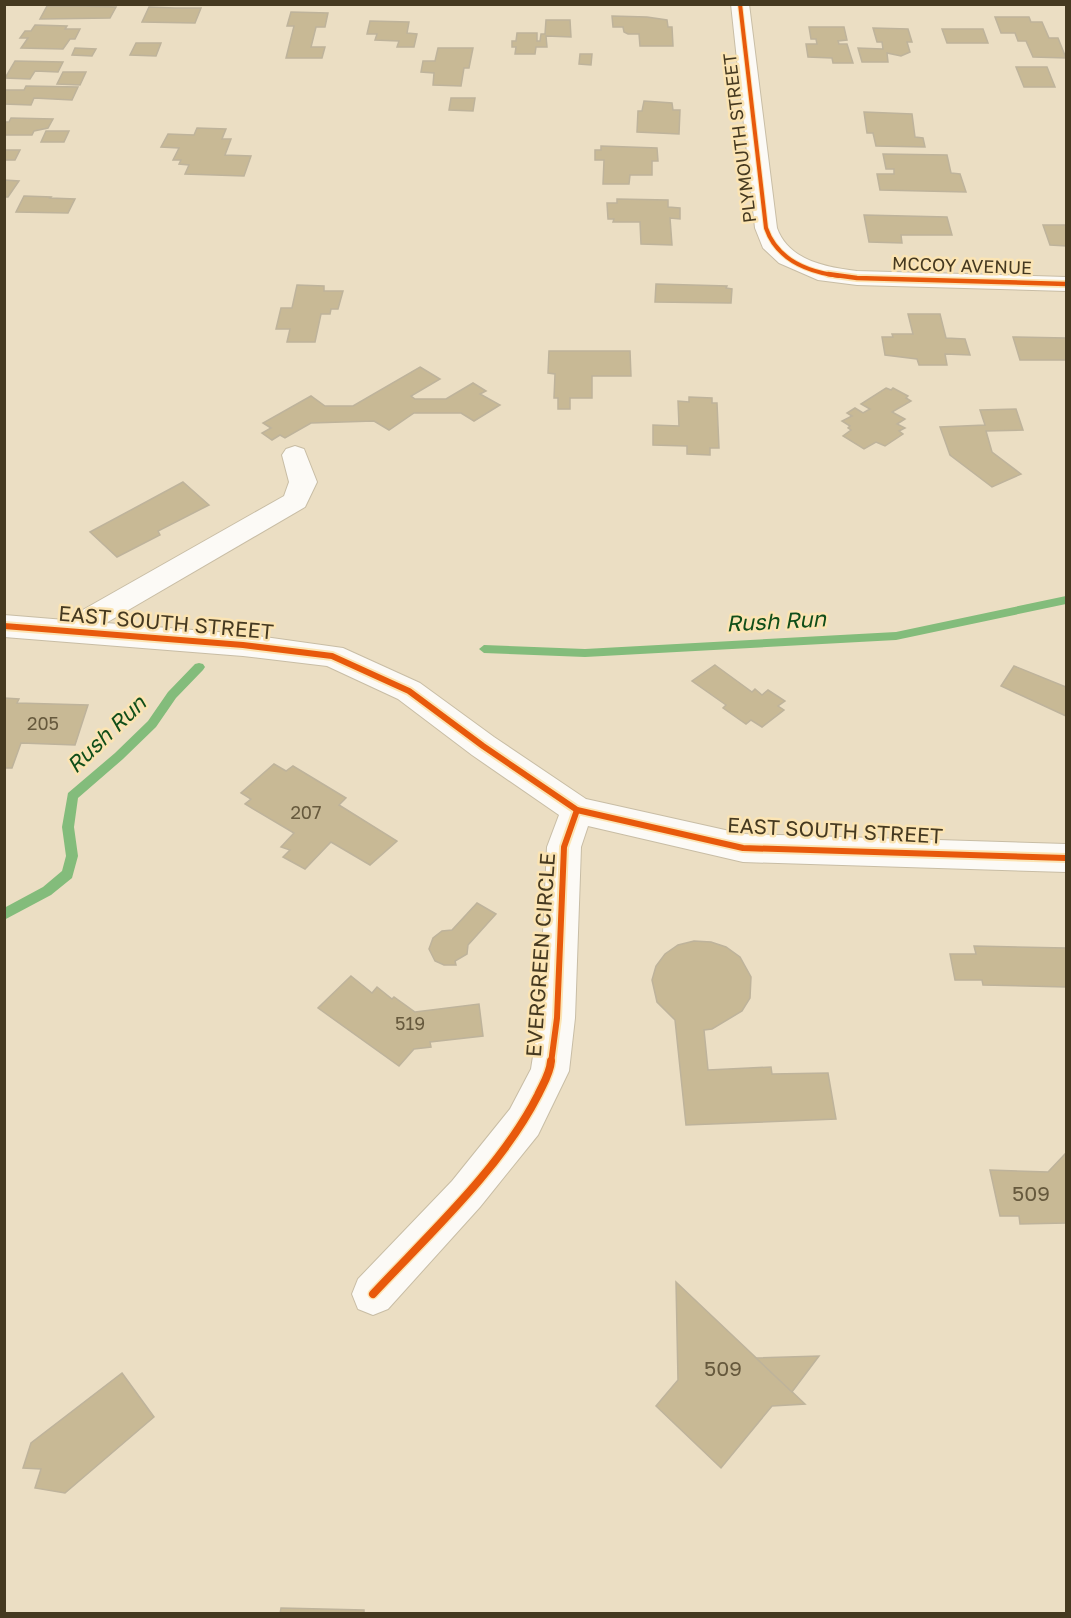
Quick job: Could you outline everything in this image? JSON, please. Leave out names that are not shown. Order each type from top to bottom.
[{"type":"street","name":"PLYMOUTH STREET","points":[[740,4],[763,207],[771,243],[788,258],[818,273],[857,278]]},
{"type":"street","name":"MCCOY AVENUE","points":[[857,278],[1066,284]]},
{"type":"street","points":[[70,631],[296,501],[303,482],[295,455]]},
{"type":"street","name":"EAST SOUTH STREET","points":[[4,626],[243,645],[332,656],[409,691],[483,746],[577,810],[743,848],[1066,858]]},
{"type":"street","name":"EVERGREEN CIRCLE","points":[[373,1294],[466,1194],[524,1122],[550,1071],[557,1018],[564,847],[577,810]]},
{"type":"building","points":[[47,6],[116,7],[110,18],[40,19]]},
{"type":"building","points":[[149,7],[201,8],[195,23],[142,22]]},
{"type":"building","points":[[291,12],[328,13],[325,27],[316,27],[311,47],[325,47],[322,58],[286,58],[294,26],[287,26]]},
{"type":"building","points":[[612,16],[667,20],[668,27],[672,27],[673,46],[640,46],[639,34],[628,34],[624,32],[623,27],[613,27]]},
{"type":"building","points":[[995,17],[1029,17],[1031,22],[1042,22],[1049,38],[1058,38],[1066,58],[1033,57],[1026,41],[1018,41],[1015,33],[1001,33]]},
{"type":"building","points":[[546,20],[570,20],[571,37],[546,36],[547,47],[536,47],[535,54],[515,54],[516,47],[512,47],[512,41],[516,41],[517,33],[537,33],[537,41],[540,41],[541,34],[545,34]]},
{"type":"building","points":[[370,21],[409,22],[407,33],[417,34],[414,47],[397,47],[399,41],[375,40],[377,34],[367,34]]},
{"type":"building","points":[[35,25],[67,26],[65,29],[80,29],[75,39],[70,39],[63,49],[21,48],[28,38],[20,38],[25,31],[31,31]]},
{"type":"building","points":[[809,27],[844,27],[847,40],[838,41],[839,44],[847,44],[853,63],[833,63],[832,58],[808,57],[806,44],[817,44],[816,39],[811,39]]},
{"type":"building","points":[[873,28],[908,29],[912,42],[907,42],[910,52],[901,56],[887,53],[888,62],[862,62],[858,48],[883,49],[882,42],[877,42]]},
{"type":"building","points":[[942,29],[983,29],[988,43],[947,43]]},
{"type":"building","points":[[136,43],[161,43],[156,56],[130,55]]},
{"type":"building","points":[[75,48],[96,49],[92,56],[72,55]]},
{"type":"building","points":[[438,48],[473,48],[469,68],[464,68],[461,86],[433,85],[434,73],[421,72],[423,61],[435,61]]},
{"type":"building","points":[[580,54],[592,54],[591,65],[579,64]]},
{"type":"building","points":[[15,61],[63,62],[58,72],[35,71],[30,79],[5,78]]},
{"type":"building","points":[[1016,67],[1047,67],[1055,87],[1024,87]]},
{"type":"building","points":[[63,72],[86,72],[80,85],[57,84]]},
{"type":"building","points":[[26,86],[78,87],[72,100],[34,98],[31,105],[4,104],[4,90],[24,90]]},
{"type":"building","points":[[451,98],[475,98],[473,111],[449,110]]},
{"type":"building","points":[[644,101],[672,103],[673,110],[680,110],[679,134],[637,132],[638,111],[642,111]]},
{"type":"building","points":[[864,112],[912,114],[915,137],[923,138],[925,147],[876,146],[873,133],[867,133]]},
{"type":"building","points":[[11,118],[53,119],[48,128],[34,131],[32,135],[4,135],[4,122],[9,122]]},
{"type":"building","points":[[197,128],[226,129],[222,139],[231,139],[225,155],[251,156],[244,176],[185,174],[189,165],[179,164],[181,160],[173,160],[179,148],[161,147],[168,134],[194,135]]},
{"type":"building","points":[[46,131],[69,131],[64,142],[41,142]]},
{"type":"building","points":[[601,146],[657,148],[658,161],[652,161],[652,175],[630,175],[629,184],[603,184],[604,160],[595,160],[595,150],[601,150]]},
{"type":"building","points":[[4,150],[20,150],[15,160],[4,160]]},
{"type":"building","points":[[883,154],[947,155],[951,173],[960,174],[966,192],[880,190],[877,174],[894,174],[894,169],[886,169]]},
{"type":"building","points":[[4,180],[19,181],[8,197],[4,197]]},
{"type":"building","points":[[24,196],[75,199],[68,213],[16,212]]},
{"type":"building","points":[[617,199],[668,200],[668,207],[680,208],[680,219],[670,218],[672,245],[641,244],[640,222],[613,222],[614,219],[608,219],[607,203],[617,203]]},
{"type":"building","points":[[864,215],[947,217],[952,235],[901,235],[902,243],[869,242]]},
{"type":"building","points":[[1043,225],[1066,225],[1066,246],[1050,245]]},
{"type":"building","points":[[656,284],[727,286],[726,288],[732,289],[731,303],[655,302]]},
{"type":"building","points":[[297,285],[324,286],[324,291],[343,291],[338,309],[331,309],[330,314],[321,314],[315,342],[287,342],[290,329],[276,329],[281,308],[292,308]]},
{"type":"building","points":[[908,314],[940,314],[946,338],[965,339],[970,355],[945,354],[947,365],[919,365],[917,359],[885,355],[882,337],[893,337],[892,334],[913,334]]},
{"type":"building","points":[[1013,337],[1066,338],[1066,360],[1020,360]]},
{"type":"building","points":[[549,351],[630,351],[631,376],[592,376],[592,398],[570,398],[570,409],[558,409],[558,398],[554,398],[555,374],[548,373]]},
{"type":"building","points":[[420,367],[440,379],[411,396],[415,399],[446,399],[473,383],[486,391],[480,394],[500,405],[474,421],[461,413],[414,413],[389,430],[374,421],[311,423],[285,438],[280,435],[272,440],[262,433],[271,428],[263,423],[311,396],[325,406],[353,406]]},
{"type":"building","points":[[886,388],[891,390],[893,388],[908,396],[906,398],[911,401],[892,412],[905,419],[897,424],[905,428],[899,431],[903,434],[885,446],[876,442],[864,449],[843,436],[851,430],[848,428],[850,426],[842,421],[852,416],[847,413],[855,408],[863,413],[870,409],[861,404]]},
{"type":"building","points":[[689,397],[712,398],[712,403],[717,403],[719,448],[710,448],[710,455],[687,454],[687,446],[653,445],[653,425],[679,426],[678,401],[689,402]]},
{"type":"building","points":[[1016,409],[1023,430],[986,431],[992,452],[1021,474],[992,487],[950,455],[940,427],[985,425],[980,410]]},
{"type":"building","points":[[183,482],[209,505],[158,531],[160,535],[117,557],[90,532]]},
{"type":"building","points":[[715,665],[752,692],[755,689],[762,695],[768,690],[785,701],[778,706],[784,710],[762,727],[751,720],[746,724],[723,708],[726,705],[692,681]]},
{"type":"building","points":[[1014,666],[1066,687],[1066,716],[1001,686]]},
{"type":"building","points":[[4,698],[19,699],[17,703],[88,705],[75,745],[21,743],[12,768],[4,768]]},
{"type":"building","points":[[274,764],[286,771],[293,766],[346,798],[339,805],[397,841],[370,865],[331,842],[305,869],[283,857],[290,850],[281,847],[294,833],[245,804],[251,799],[241,793]]},
{"type":"building","points":[[477,903],[496,914],[468,945],[467,954],[455,961],[456,965],[444,965],[435,961],[429,949],[433,938],[442,931],[452,930]]},
{"type":"building","points":[[694,941],[711,942],[726,947],[740,957],[751,977],[750,998],[742,1011],[712,1029],[704,1030],[708,1070],[771,1067],[772,1074],[828,1073],[836,1119],[686,1125],[675,1020],[657,1002],[652,980],[656,966],[665,954],[678,945]]},
{"type":"building","points":[[974,946],[1066,948],[1066,987],[983,985],[982,980],[955,980],[950,954],[976,954]]},
{"type":"building","points":[[351,976],[372,993],[377,987],[415,1012],[479,1004],[483,1036],[430,1042],[431,1047],[414,1049],[399,1066],[318,1008]]},
{"type":"building","points":[[1066,1153],[1066,1223],[1020,1224],[1019,1216],[1000,1216],[990,1170],[1048,1172]]},
{"type":"building","points":[[676,1282],[805,1404],[772,1406],[721,1468],[656,1406],[678,1380]]},
{"type":"building","points":[[819,1356],[792,1392],[756,1358]]},
{"type":"building","points":[[122,1373],[154,1417],[65,1493],[35,1488],[41,1469],[23,1468],[31,1443]]},
{"type":"building","points":[[281,1608],[364,1610],[364,1614],[280,1614]]},
{"type":"waterway","name":"Rush Run","points":[[484,649],[585,653],[896,636],[1066,600]]},
{"type":"waterway","name":"Rush Run","points":[[4,915],[47,891],[68,874],[72,856],[68,827],[72,796],[152,724],[172,695],[199,667]]},
{"type":"cycle path","points":[[740,4],[766,228],[771,243],[787,258],[818,273],[857,278],[1066,284]]},
{"type":"cycle path","points":[[4,626],[243,645],[332,656],[409,691],[483,746],[577,810],[743,848],[1066,858]]},
{"type":"cycle path","points":[[373,1294],[466,1194],[524,1122],[550,1071],[557,1018],[564,847],[577,810]]}]
